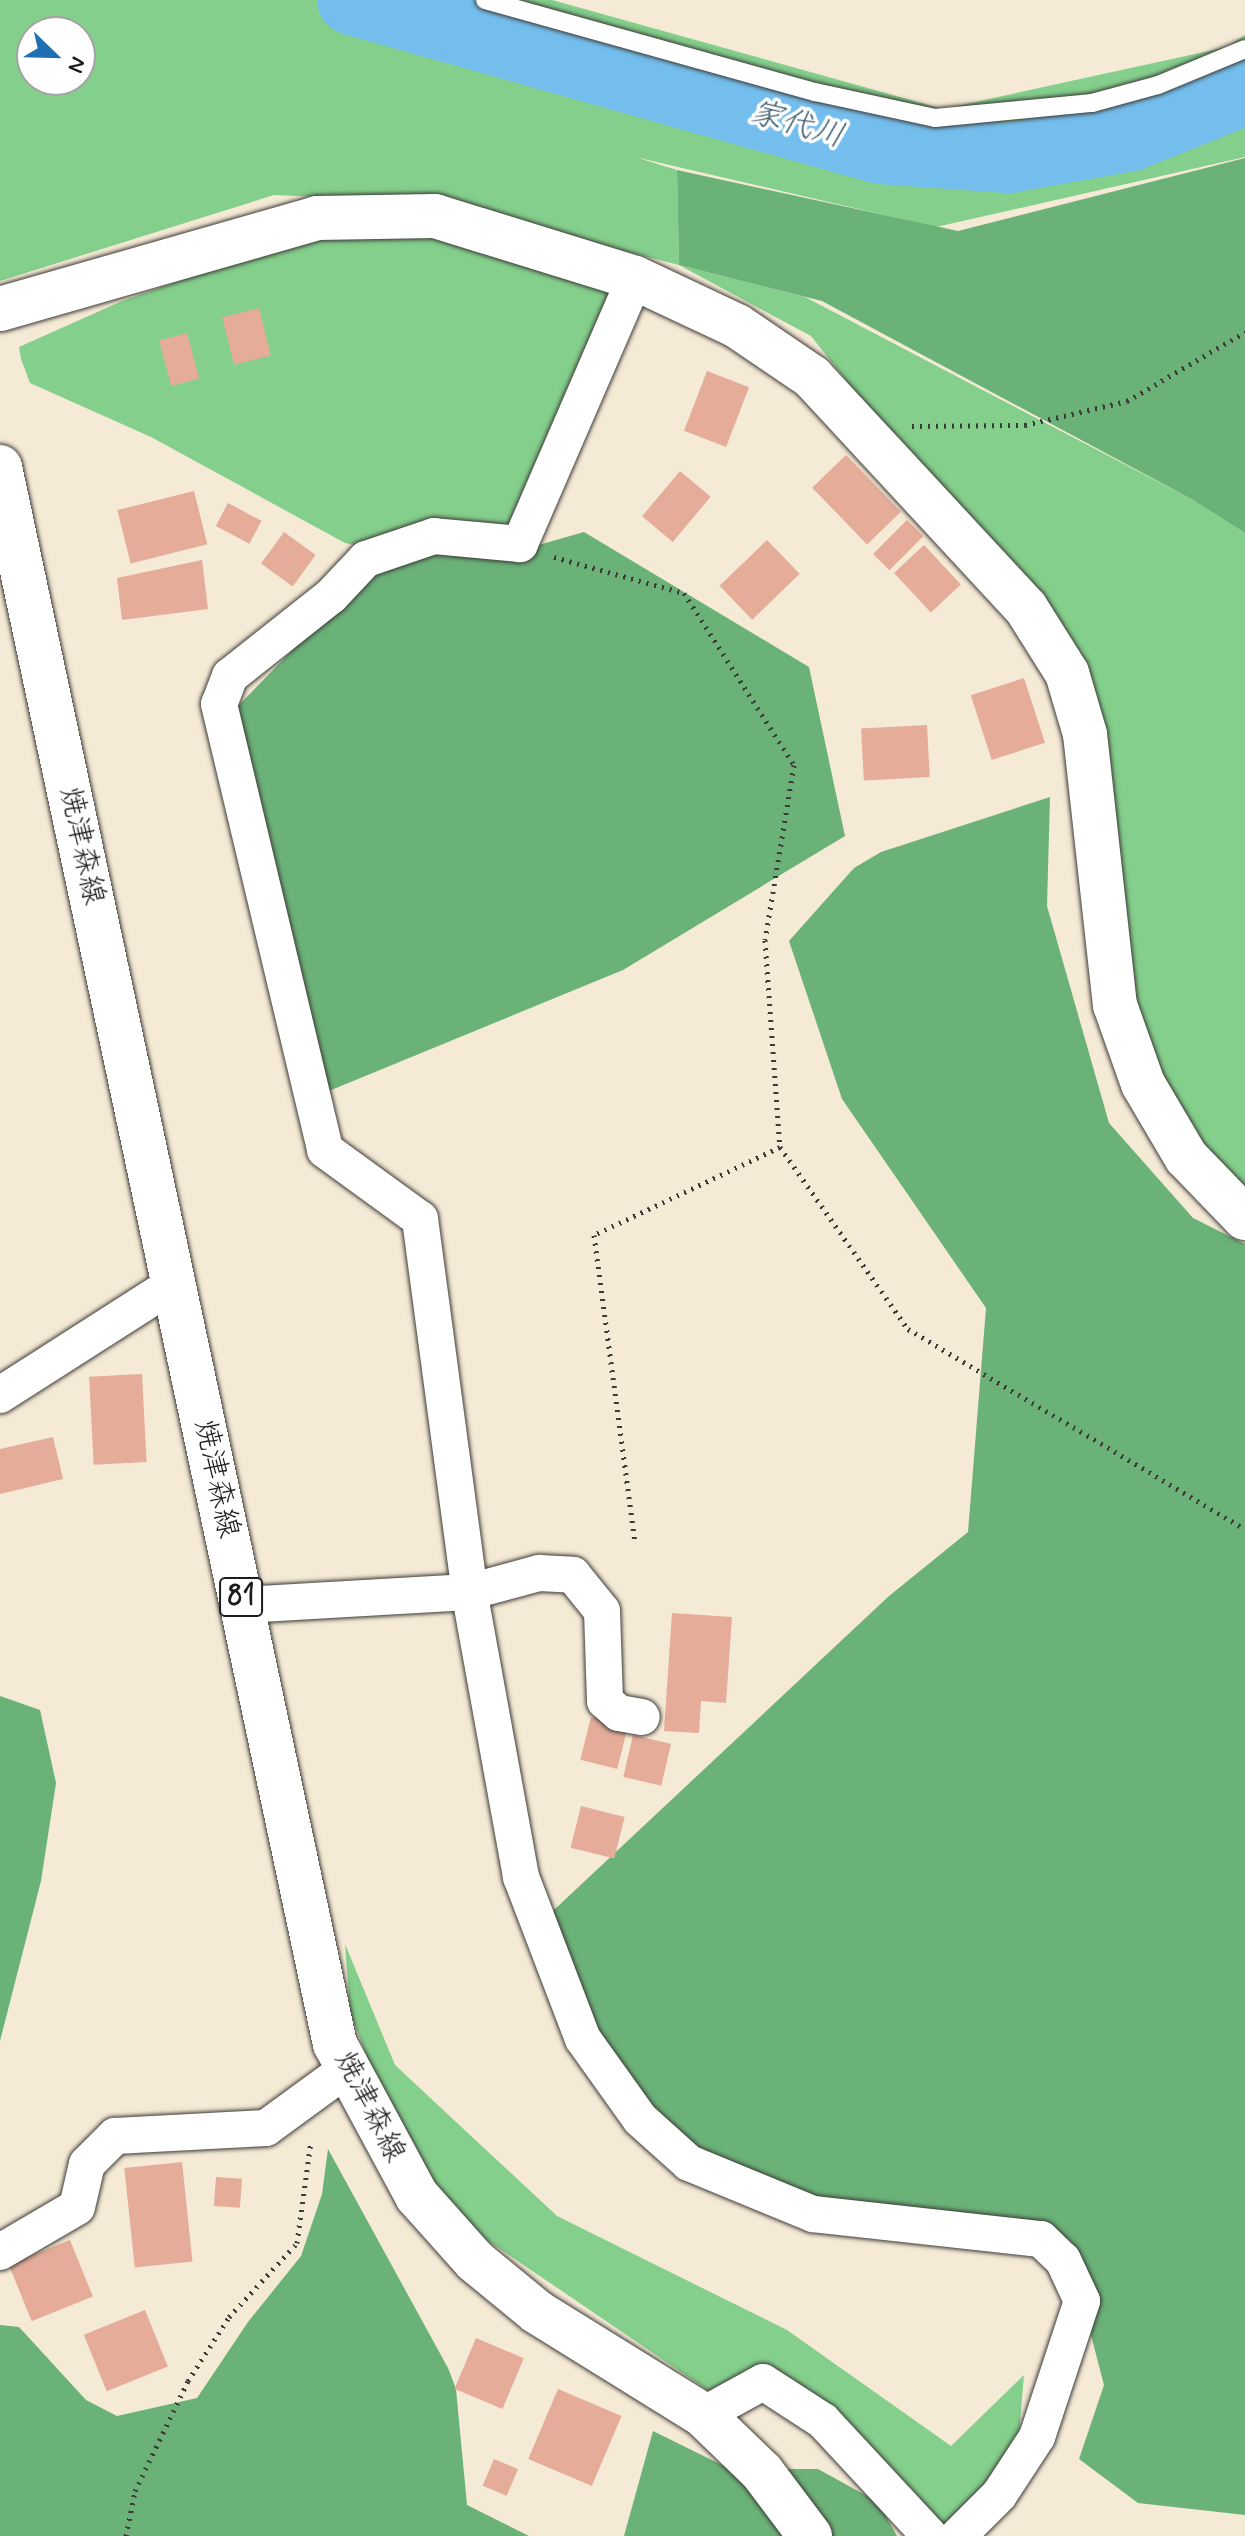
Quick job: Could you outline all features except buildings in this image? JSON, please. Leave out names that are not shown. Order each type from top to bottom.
[{"type":"main road","points":[[0,309],[317,218],[435,216],[635,278],[762,343],[812,377],[1026,608],[1067,673],[1085,734],[1115,1005],[1143,1084],[1186,1157],[1245,1218]]},
{"type":"main road","name":"焼津森線","points":[[0,467],[335,2044],[417,2196],[475,2261],[537,2312],[703,2415],[762,2472],[810,2536]]},
{"type":"street","points":[[635,278],[520,544],[434,536],[366,559],[331,596],[230,676],[219,704],[325,1150],[420,1219],[469,1592],[521,1877],[583,2039],[640,2119],[689,2163],[813,2214],[1041,2239],[1063,2260],[1082,2301],[1037,2437],[999,2495],[958,2536]]},
{"type":"street","points":[[0,1395],[175,1283]]},
{"type":"street","points":[[243,1605],[469,1592],[539,1573],[573,1575],[602,1611],[605,1701],[619,1713],[642,1717]]},
{"type":"street","points":[[0,2252],[77,2207],[87,2164],[115,2136],[266,2128],[347,2069]]},
{"type":"street","points":[[703,2415],[763,2382],[823,2421],[930,2536]]},
{"type":"lane","points":[[485,0],[815,92],[935,118],[1092,103],[1158,85],[1245,49]]},
{"type":"path","points":[[855,426],[1025,425],[1127,401],[1245,332]]},
{"type":"path","points":[[520,544],[586,569],[684,593],[794,765],[765,940],[780,1147],[908,1329],[1245,1529]]},
{"type":"path","points":[[635,1541],[594,1235],[780,1147]]},
{"type":"path","points":[[126,2536],[135,2491],[188,2381],[229,2317],[297,2243],[314,2126]]},
{"type":"green space","points":[[0,0],[552,0],[943,109],[1227,47],[1245,35],[1245,157],[936,227],[635,157],[677,170],[679,265],[434,202],[274,195],[0,281]]},
{"type":"green space","points":[[1245,158],[1245,533],[1193,500],[822,301],[679,265],[677,170],[958,231]]},
{"type":"green space","points":[[458,223],[616,272],[520,544],[388,552],[345,543],[151,437],[30,383],[21,359],[19,347],[122,301],[320,232]]},
{"type":"green space","points":[[679,265],[805,297],[1193,500],[1245,533],[1245,1204],[1217,1180],[1112,983],[1069,661],[811,336]]},
{"type":"green space","points":[[584,532],[809,667],[845,836],[623,970],[324,1093],[233,711],[388,552],[521,550]]},
{"type":"green space","points":[[1050,797],[1047,906],[1109,1123],[1193,1218],[1245,1244],[1245,2515],[1138,2503],[1079,2459],[1104,2385],[1082,2301],[1041,2239],[736,2183],[640,2119],[539,1924],[889,1596],[968,1532],[986,1308],[842,1099],[789,941],[854,868],[881,852]]},
{"type":"green space","points":[[0,1696],[40,1710],[56,1783],[41,1881],[0,2041]]},
{"type":"green space","points":[[345,1944],[395,2065],[557,2216],[787,2330],[951,2446],[1024,2375],[1019,2435],[988,2490],[942,2525],[751,2373],[709,2391],[450,2215],[391,2120],[350,2012]]},
{"type":"green space","points":[[328,2149],[448,2368],[456,2389],[467,2505],[529,2536],[0,2536],[0,2325],[19,2327],[86,2400],[117,2416],[197,2398],[248,2322],[301,2256],[322,2194]]},
{"type":"green space","points":[[653,2431],[730,2469],[818,2469],[878,2502],[897,2536],[624,2536]]},
{"type":"waterway","name":"家代川","points":[[352,0],[880,149],[1009,158],[1131,136],[1245,90]]}]
